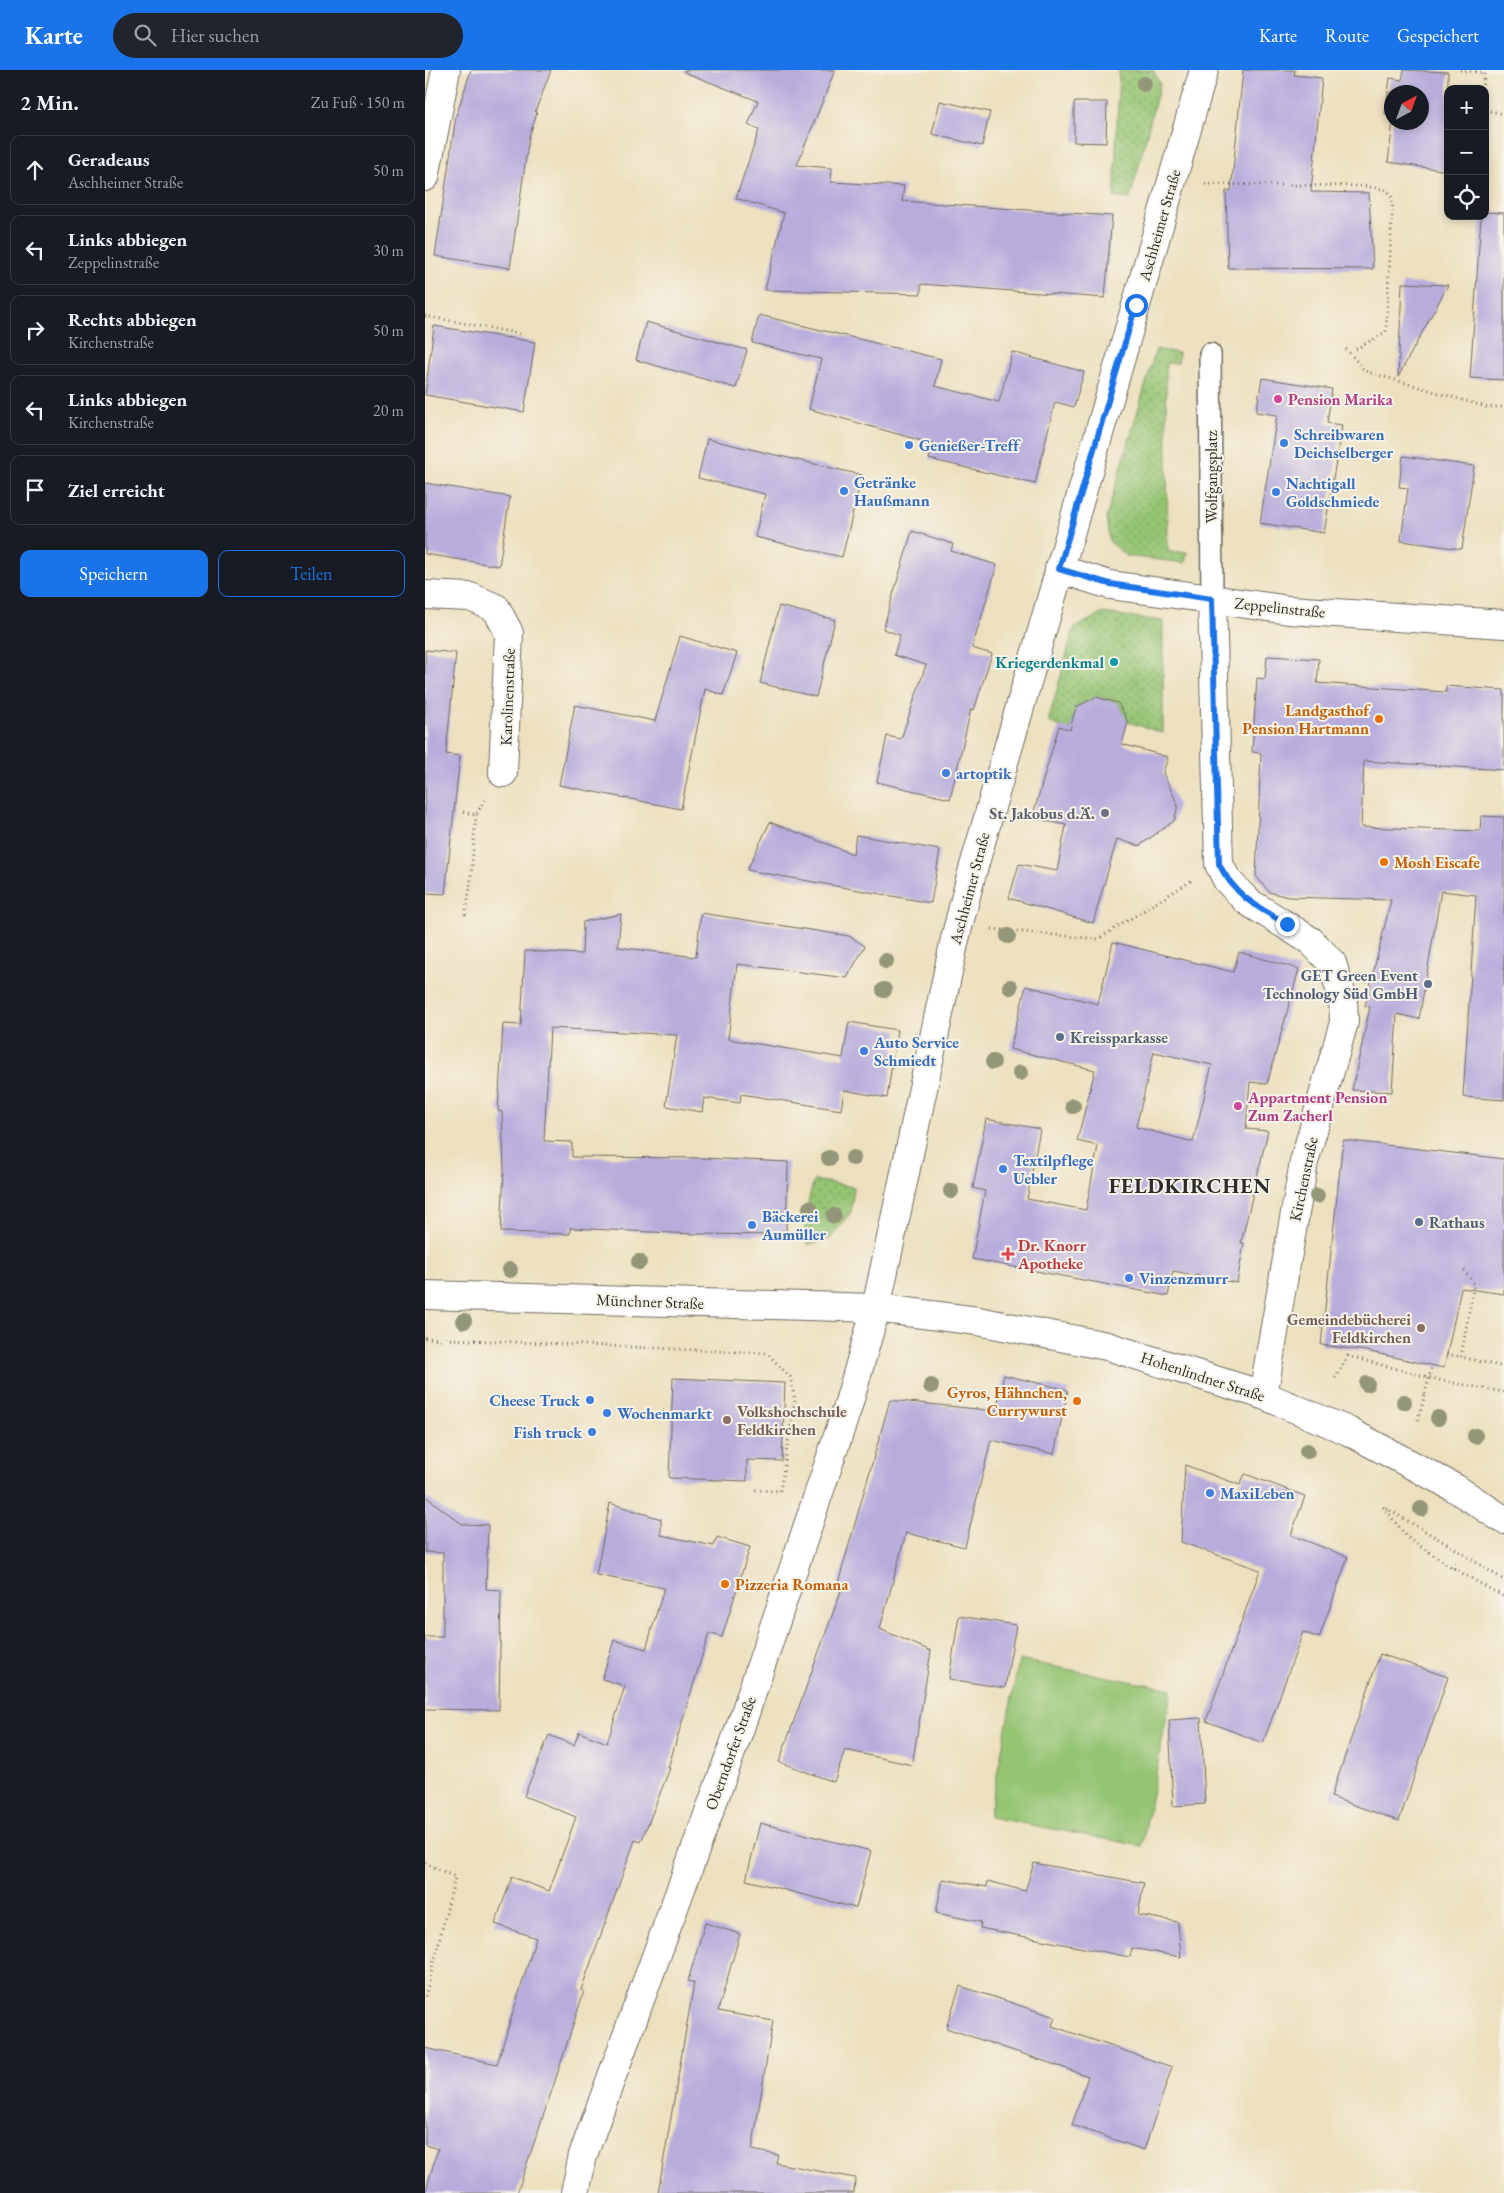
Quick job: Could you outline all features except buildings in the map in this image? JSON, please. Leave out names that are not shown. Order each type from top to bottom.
[{"type":"street","points":[[425,178],[446,70]]},
{"type":"street","name":"Aschheimer Straße","points":[[876,1308],[958,925],[1204,70]]},
{"type":"street","name":"Zeppelinstraße","points":[[1059,569],[1110,584],[1289,610],[1504,624]]},
{"type":"street","name":"Karolinenstraße","points":[[425,594],[470,596],[496,608],[509,633],[503,773]]},
{"type":"street","name":"Kirchenstraße","points":[[1212,599],[1219,864],[1227,880],[1247,901],[1287,924],[1320,949],[1332,963],[1343,999],[1344,1022],[1305,1162],[1263,1395]]},
{"type":"street","name":"Münchner Straße","points":[[425,1295],[876,1308]]},
{"type":"street","name":"Hohenlindner Straße","points":[[876,1308],[978,1321],[1107,1346],[1263,1395],[1348,1431],[1455,1488],[1504,1520]]},
{"type":"street","name":"Oberndorfer Straße","points":[[575,2193],[590,2138],[743,1720],[848,1406],[876,1308]]},
{"type":"lane","name":"Wolfgangsplatz","points":[[1210,354],[1212,599]]},
{"type":"path","points":[[1460,70],[1484,74],[1483,85]]},
{"type":"path","points":[[1489,111],[1504,114]]},
{"type":"path","points":[[1197,184],[1364,186],[1387,190],[1393,199],[1386,332],[1354,350]]},
{"type":"path","points":[[425,316],[521,334]]},
{"type":"path","points":[[1346,349],[1365,371],[1486,407],[1504,407]]},
{"type":"path","points":[[465,915],[470,889],[476,815]]},
{"type":"path","points":[[958,925],[1098,939],[1219,864]]},
{"type":"path","points":[[1461,1357],[1474,1284],[1464,1270]]},
{"type":"path","points":[[425,1338],[767,1353],[790,1376],[795,1400],[780,1491],[752,1490]]},
{"type":"path","points":[[1447,1354],[1504,1368]]},
{"type":"path","points":[[1335,1378],[1348,1356],[1435,1379],[1504,1392]]},
{"type":"path","points":[[1418,1420],[1432,1365]]},
{"type":"path","points":[[1504,1580],[1383,1506],[1408,1538],[1453,1568],[1504,1597]]},
{"type":"path","points":[[1453,1568],[1457,1560]]},
{"type":"path","points":[[425,1863],[455,1877],[425,1998]]},
{"type":"green space","points":[[1119,70],[1153,70],[1160,84],[1130,199],[1114,197]]},
{"type":"green space","points":[[1156,349],[1179,353],[1178,363],[1166,363],[1168,552],[1187,552],[1185,563],[1126,556],[1109,541],[1106,518]]},
{"type":"green space","points":[[1103,613],[1163,621],[1163,733],[1128,722],[1118,703],[1096,697],[1076,707],[1070,730],[1048,722],[1074,628]]},
{"type":"green space","points":[[814,1180],[854,1187],[851,1212],[830,1239],[807,1245],[805,1220]]},
{"type":"green space","points":[[1019,1660],[1172,1689],[1142,1846],[989,1817]]},
{"type":"place","name":"Pension Marika","points":[[1278,399]]},
{"type":"place","name":"Schreibwaren Deichselberger","points":[[1284,443]]},
{"type":"place","name":"Genießer-Treff","points":[[909,445]]},
{"type":"place","name":"Getränke Haußmann","points":[[844,491]]},
{"type":"place","name":"Nachtigall Goldschmiede","points":[[1276,492]]},
{"type":"place","name":"Kriegerdenkmal","points":[[1114,662]]},
{"type":"place","name":"Landgasthof Pension Hartmann","points":[[1379,719]]},
{"type":"place","name":"artoptik","points":[[946,773]]},
{"type":"place","name":"St. Jakobus d.Ä.","points":[[1105,813]]},
{"type":"place","name":"Mosh Eiscafe","points":[[1384,862]]},
{"type":"place","name":"GET Green Event Technology Süd GmbH","points":[[1428,984]]},
{"type":"place","name":"Kreissparkasse","points":[[1060,1037]]},
{"type":"place","name":"Auto Service Schmiedt","points":[[864,1051]]},
{"type":"place","name":"Appartment Pension Zum Zacherl","points":[[1238,1106]]},
{"type":"place","name":"Textilpflege Uebler","points":[[1003,1169]]},
{"type":"place","name":"Rathaus","points":[[1419,1222]]},
{"type":"place","name":"Bäckerei Aumüller","points":[[752,1225]]},
{"type":"place","name":"Dr. Knorr Apotheke","points":[[1008,1254]]},
{"type":"place","name":"Vinzenzmurr","points":[[1129,1278]]},
{"type":"place","name":"Gemeindebücherei Feldkirchen","points":[[1421,1328]]},
{"type":"place","name":"Cheese Truck","points":[[590,1400]]},
{"type":"place","name":"Gyros, Hähnchen, Currywurst","points":[[1077,1401]]},
{"type":"place","name":"Wochenmarkt","points":[[607,1413]]},
{"type":"place","name":"Volkshochschule Feldkirchen","points":[[727,1420]]},
{"type":"place","name":"Fish truck","points":[[592,1432]]},
{"type":"place","name":"MaxiLeben","points":[[1210,1493]]},
{"type":"place","name":"Pizzeria Romana","points":[[725,1584]]},
{"type":"district","name":"FELDKIRCHEN","points":[[1190,1186]]},
{"type":"route","points":[[1136,305],[1059,569],[1110,584],[1212,599],[1219,864],[1227,880],[1247,901],[1287,924]]}]
